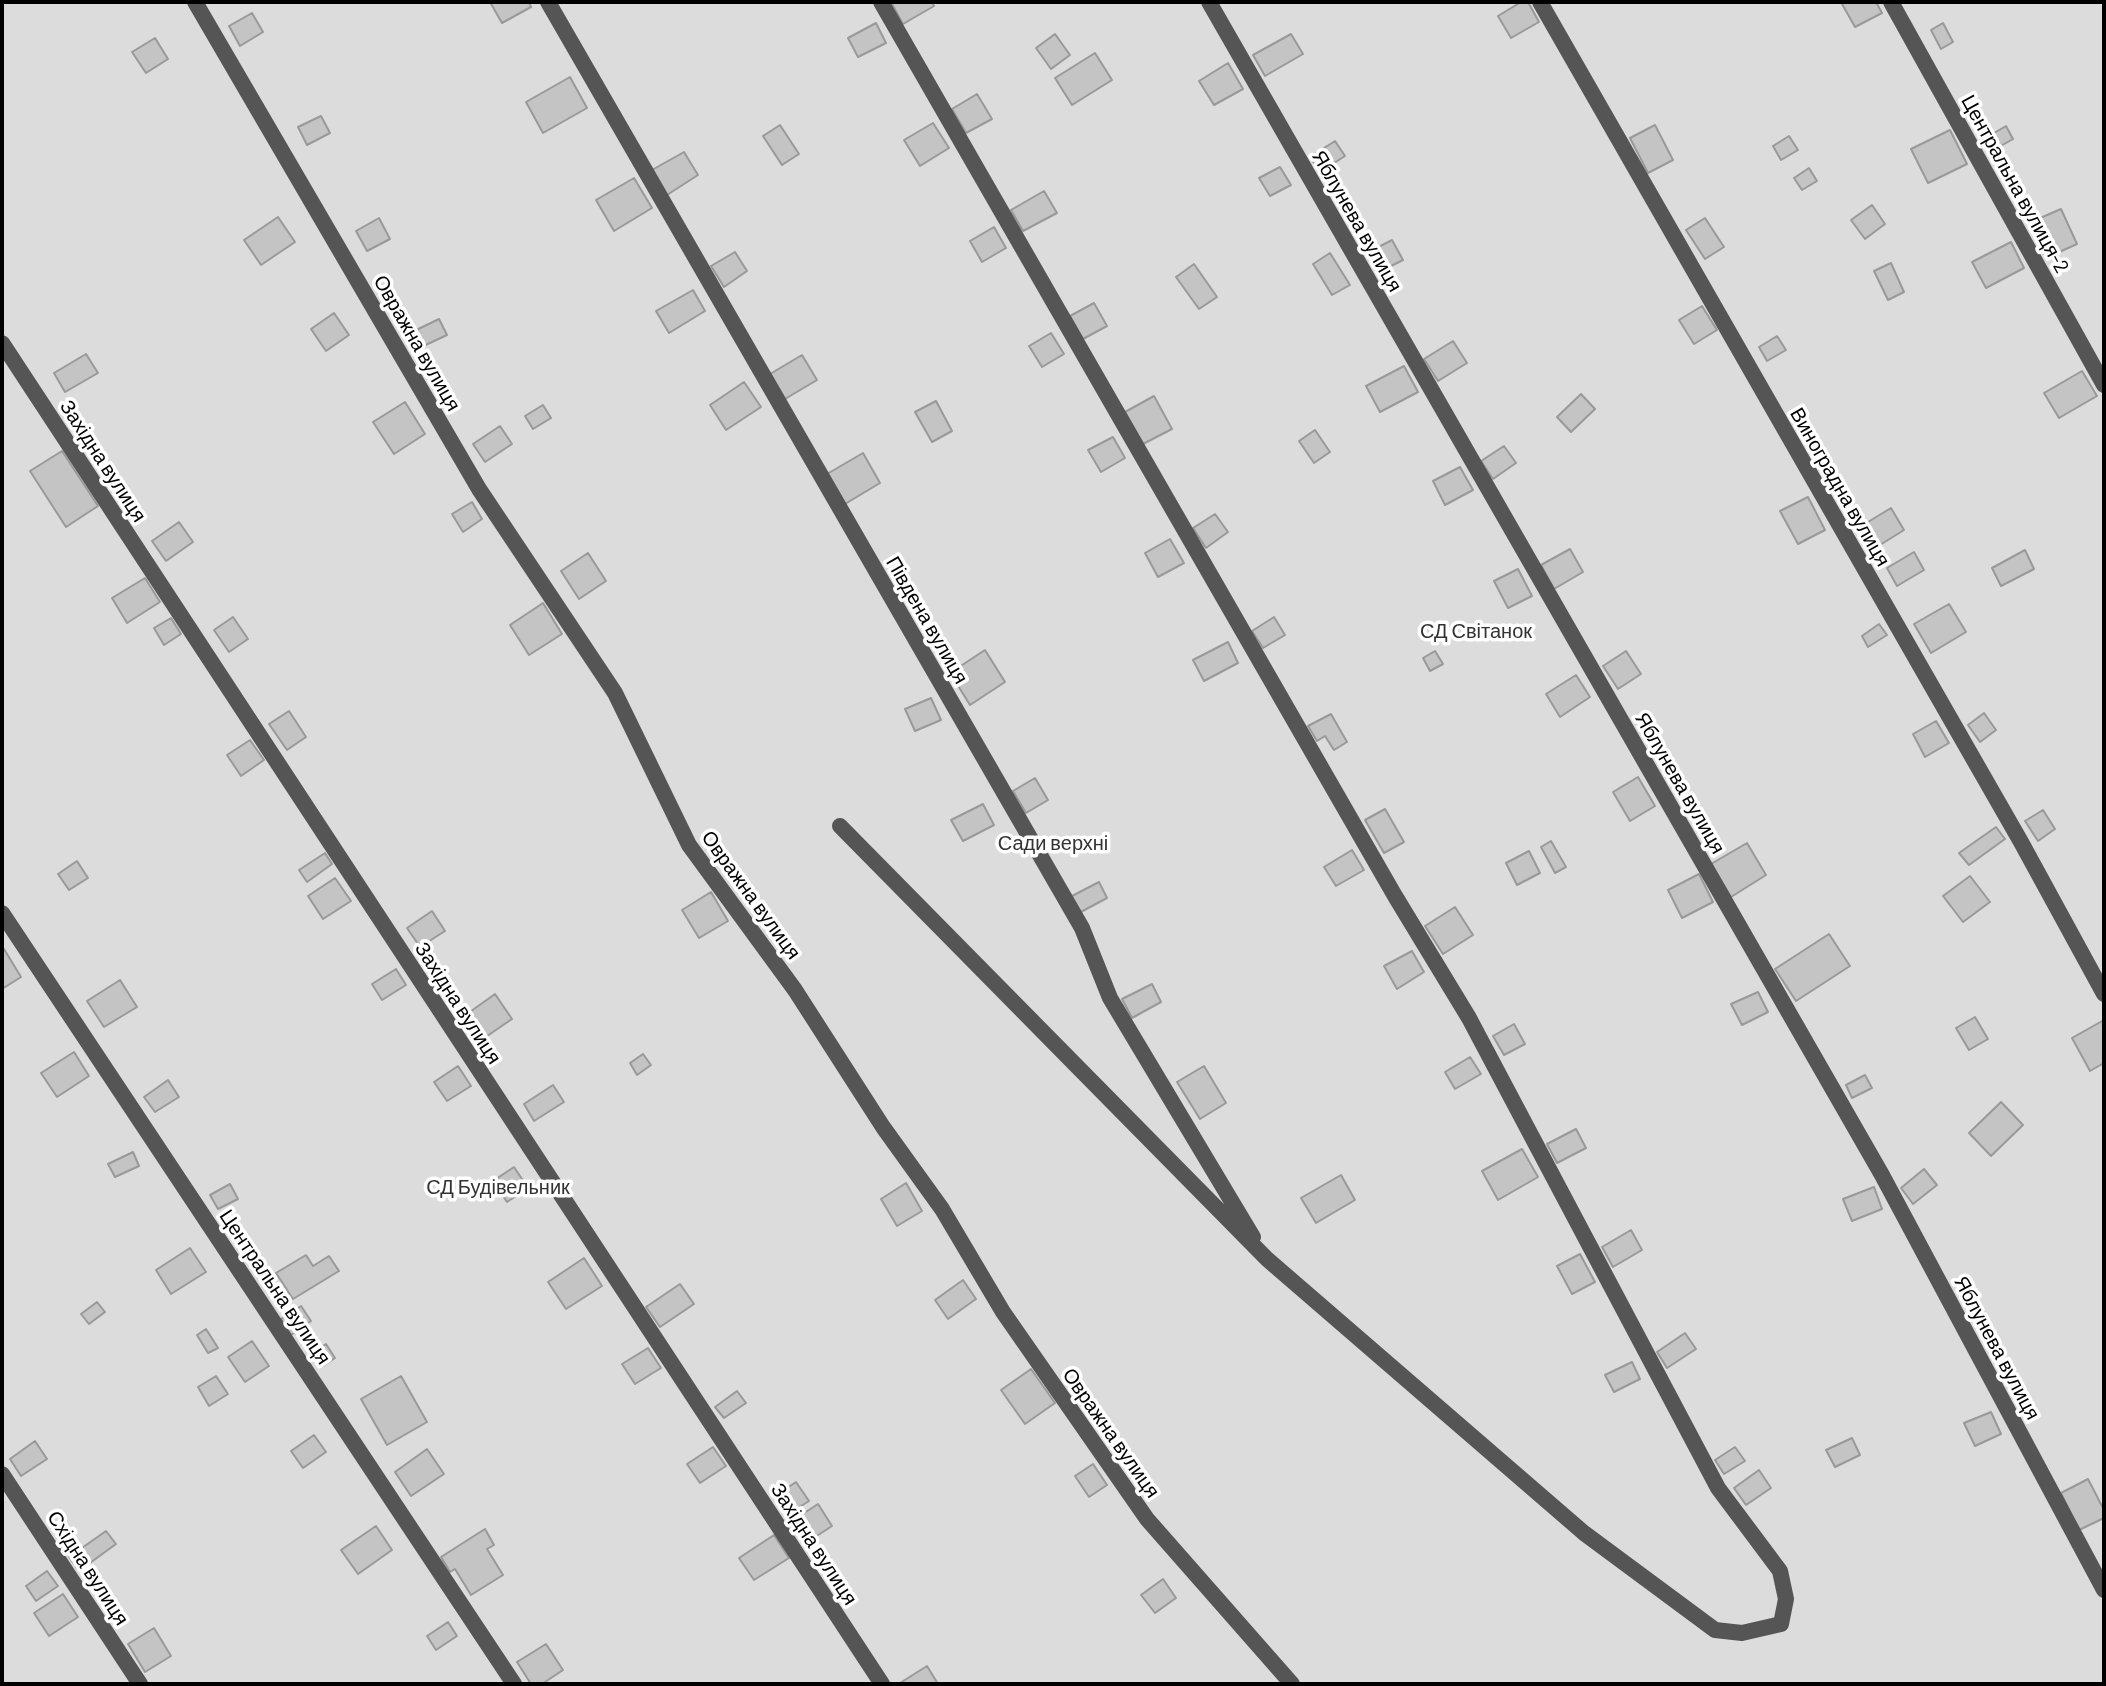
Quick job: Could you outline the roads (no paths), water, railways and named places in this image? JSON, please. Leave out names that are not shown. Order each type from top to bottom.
[{"type":"lane","name":"Овражна вулиця","points":[[195,2],[479,489],[615,693],[689,845],[795,990],[883,1127],[942,1209],[1003,1312],[1147,1519],[1292,1684]]},
{"type":"lane","name":"Південа вулиця","points":[[548,2],[1082,928],[1110,998],[1267,1259]]},
{"type":"lane","points":[[840,826],[1267,1259],[1584,1533],[1715,1630],[1742,1633],[1781,1624],[1786,1599],[1780,1571],[1718,1488],[1469,1018],[1387,882],[881,2]]},
{"type":"lane","name":"Яблунева вулиця","points":[[1209,2],[1882,1175],[2104,1590]]},
{"type":"lane","name":"Виноградна вулиця","points":[[1540,2],[2021,842],[2104,994]]},
{"type":"lane","name":"Центральна вулиця-2","points":[[1891,2],[2104,385]]},
{"type":"lane","name":"Західна вулиця","points":[[2,343],[882,1684]]},
{"type":"lane","name":"Центральна вулиця","points":[[2,913],[514,1684]]},
{"type":"lane","name":"Східна вулиця","points":[[2,1474],[140,1684]]},
{"type":"park label","name":"СД Світанок","points":[[1476,631]]},
{"type":"park label","name":"Сади верхні","points":[[1053,843]]},
{"type":"park label","name":"СД Будівельник","points":[[498,1187]]}]
